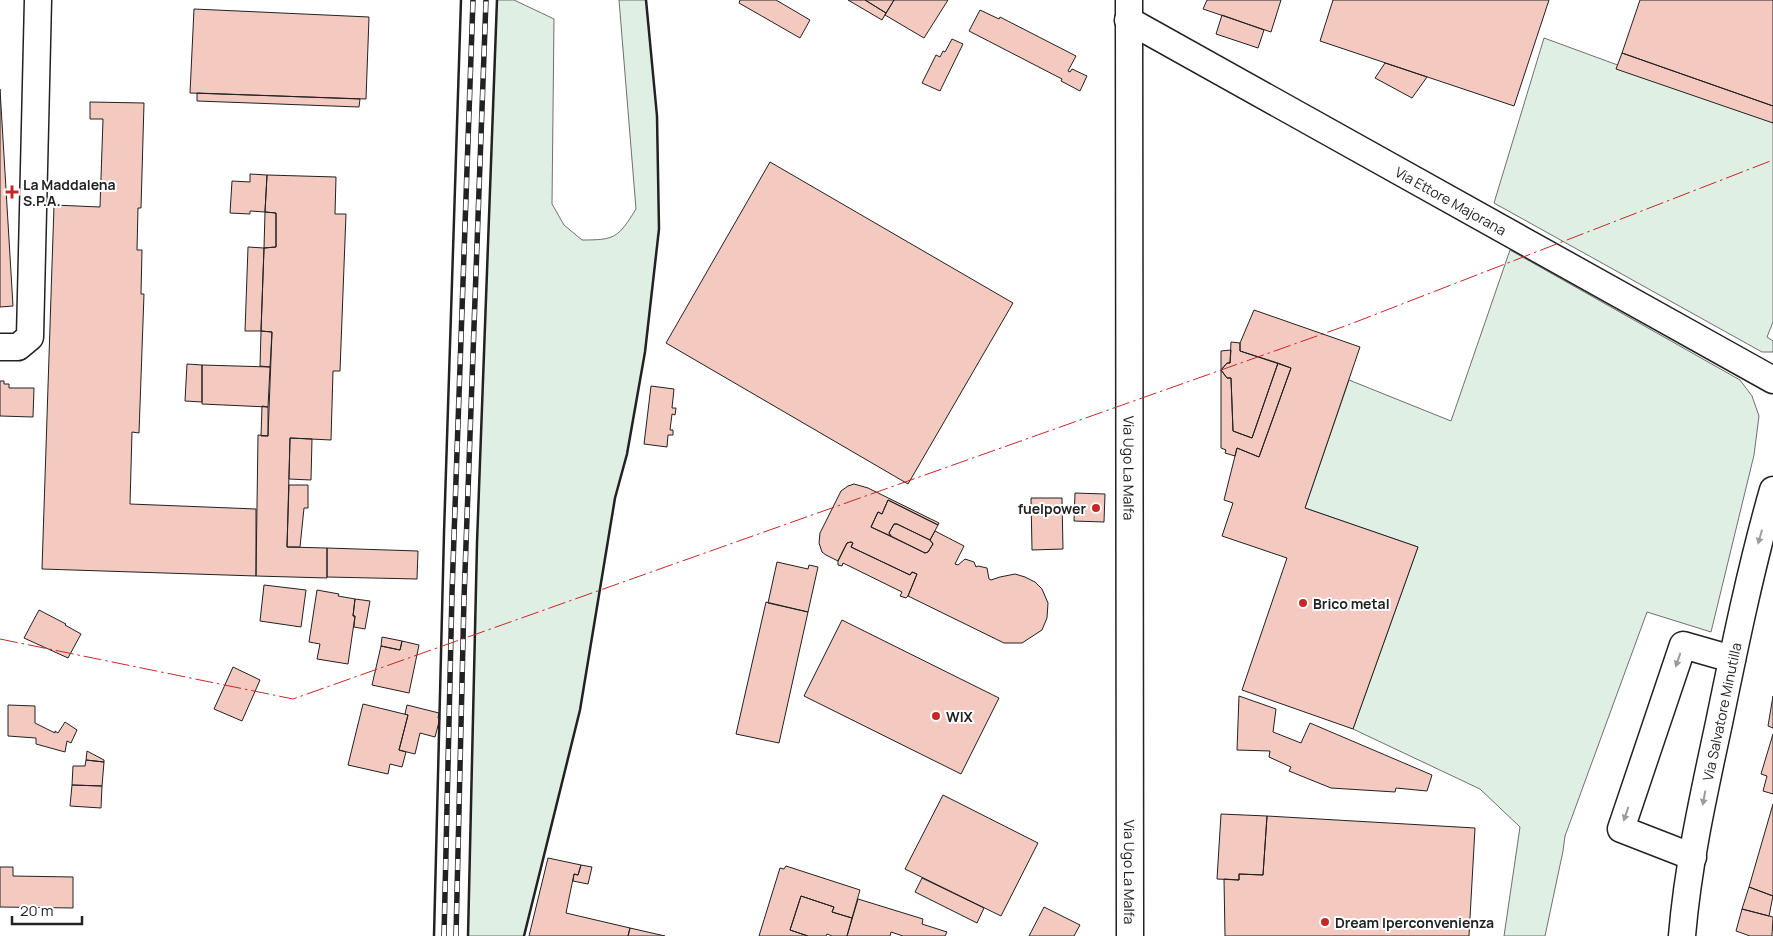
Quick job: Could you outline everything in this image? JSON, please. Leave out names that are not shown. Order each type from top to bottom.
[{"type":"street","points":[[0,348],[18,347],[30,338],[38,0]]},
{"type":"street","name":"Via Ettore Majorana","points":[[1129,10],[1773,380]]},
{"type":"street","name":"Via Ugo La Malfa","points":[[1129,10],[1130,936]]},
{"type":"street","name":"Via Salvatore Minutilla","points":[[1682,936],[1693,857],[1709,768],[1757,544],[1773,490]]},
{"type":"street","points":[[1693,857],[1621,828],[1683,645],[1732,659]]},
{"type":"green space","points":[[497,0],[514,0],[554,19],[552,204],[564,225],[582,240],[609,238],[615,235],[625,226],[636,209],[619,0],[646,0],[657,116],[659,229],[645,351],[627,454],[615,498],[580,710],[524,936],[468,936],[477,543]]},
{"type":"green space","points":[[1544,38],[1773,122],[1773,322],[1767,337],[1773,341],[1773,352],[1762,352],[1494,203]]},
{"type":"green space","points":[[1510,250],[1740,380],[1752,396],[1759,416],[1754,455],[1711,632],[1647,612],[1565,836],[1545,936],[1504,936],[1520,827],[1480,789],[1353,729],[1418,547],[1305,508],[1349,380],[1451,421]]},
{"type":"building","points":[[740,0],[776,0],[810,20],[800,38],[739,3]]},
{"type":"building","points":[[848,0],[865,0],[886,13],[882,20]]},
{"type":"building","points":[[865,0],[894,0],[886,13]]},
{"type":"building","points":[[894,0],[948,0],[924,38],[885,15]]},
{"type":"building","points":[[1207,0],[1281,0],[1271,32],[1203,9]]},
{"type":"building","points":[[1333,0],[1549,0],[1514,106],[1320,41]]},
{"type":"building","points":[[1640,0],[1773,0],[1773,106],[1622,53]]},
{"type":"building","points":[[194,9],[369,17],[366,99],[190,93]]},
{"type":"building","points":[[980,10],[999,19],[1000,17],[1076,56],[1068,71],[1070,72],[1072,69],[1087,76],[1080,91],[1061,81],[1062,79],[969,31]]},
{"type":"building","points":[[1222,15],[1264,30],[1258,48],[1216,34]]},
{"type":"building","points":[[952,39],[963,44],[940,91],[922,83],[936,55],[940,57],[943,51],[945,52]]},
{"type":"building","points":[[1622,53],[1773,106],[1773,123],[1616,69]]},
{"type":"building","points":[[1385,63],[1427,77],[1412,98],[1375,78]]},
{"type":"building","points":[[0,89],[13,306],[0,307]]},
{"type":"building","points":[[197,93],[360,99],[359,107],[197,101]]},
{"type":"building","points":[[90,102],[144,103],[141,208],[138,208],[137,250],[142,250],[141,294],[144,294],[139,433],[132,432],[130,504],[256,509],[256,576],[42,569],[54,205],[100,207],[103,119],[90,119]]},
{"type":"building","points":[[770,162],[1013,303],[908,484],[666,343]]},
{"type":"building","points":[[250,174],[267,175],[265,212],[250,211],[250,214],[230,213],[232,181],[250,182]]},
{"type":"building","points":[[267,175],[336,177],[335,214],[346,214],[340,371],[333,371],[331,440],[290,438],[287,547],[327,548],[327,578],[256,576],[258,435],[268,436],[272,332],[261,331],[264,248],[276,247],[276,213],[265,212]]},
{"type":"building","points":[[265,212],[276,213],[276,247],[264,248]]},
{"type":"building","points":[[248,247],[264,248],[261,331],[245,331]]},
{"type":"building","points":[[1254,310],[1360,347],[1305,508],[1418,547],[1353,729],[1242,690],[1287,558],[1222,536],[1233,503],[1224,500],[1237,448],[1259,457],[1291,368],[1240,351],[1240,343]]},
{"type":"building","points":[[261,331],[272,332],[270,367],[260,366]]},
{"type":"building","points":[[1231,342],[1240,343],[1240,351],[1278,363],[1252,438],[1233,431],[1231,378],[1227,378],[1221,370],[1227,363],[1230,363]]},
{"type":"building","points":[[1231,350],[1230,363],[1227,363],[1221,370],[1221,351]]},
{"type":"building","points":[[1278,363],[1291,368],[1259,457],[1237,448],[1235,456],[1225,453],[1226,450],[1221,448],[1221,370],[1227,378],[1231,378],[1233,431],[1252,438]]},
{"type":"building","points":[[187,364],[202,365],[202,402],[185,401]]},
{"type":"building","points":[[202,365],[270,367],[268,407],[202,404]]},
{"type":"building","points":[[0,381],[4,381],[4,384],[9,384],[9,388],[34,388],[33,417],[0,416]]},
{"type":"building","points":[[651,386],[674,389],[672,408],[676,408],[675,415],[672,414],[670,430],[673,430],[673,435],[668,435],[667,447],[644,444]]},
{"type":"building","points":[[262,406],[268,407],[268,436],[261,436]]},
{"type":"building","points":[[290,438],[312,439],[311,480],[289,479]]},
{"type":"building","points":[[854,484],[868,488],[939,523],[938,525],[888,500],[882,514],[878,512],[871,527],[925,553],[928,552],[933,544],[930,540],[935,531],[964,546],[955,564],[958,565],[965,559],[974,562],[976,567],[987,568],[989,579],[991,580],[1015,574],[1035,582],[1042,589],[1048,603],[1047,618],[1042,630],[1022,643],[1004,643],[908,596],[917,574],[912,572],[910,575],[851,547],[853,543],[851,542],[847,543],[838,561],[822,552],[819,543],[820,533],[841,491]]},
{"type":"building","points":[[289,485],[308,485],[308,508],[304,508],[300,547],[287,547]]},
{"type":"building","points":[[1075,493],[1105,494],[1104,522],[1074,521]]},
{"type":"building","points":[[1031,498],[1062,498],[1063,549],[1032,550]]},
{"type":"building","points":[[888,500],[938,525],[930,540],[897,524],[894,524],[889,533],[891,536],[871,527],[878,512],[882,514]]},
{"type":"building","points":[[894,524],[930,540],[933,544],[928,552],[925,553],[891,536],[889,533]]},
{"type":"building","points":[[847,543],[853,543],[851,547],[910,575],[912,572],[917,574],[908,596],[906,598],[900,596],[902,592],[843,563],[842,566],[838,565],[838,561]]},
{"type":"building","points":[[327,548],[418,551],[417,579],[327,577]]},
{"type":"building","points":[[777,562],[808,569],[809,565],[818,567],[808,612],[768,603]]},
{"type":"building","points":[[264,585],[306,590],[301,627],[260,621]]},
{"type":"building","points":[[317,590],[355,599],[353,616],[355,616],[348,664],[317,659],[320,644],[309,642]]},
{"type":"building","points":[[355,599],[370,601],[365,629],[354,627]]},
{"type":"building","points":[[766,602],[808,612],[779,743],[736,734]]},
{"type":"building","points":[[39,610],[81,634],[68,658],[24,638]]},
{"type":"building","points":[[842,620],[999,698],[961,774],[804,696]]},
{"type":"building","points":[[382,637],[402,641],[400,650],[381,646]]},
{"type":"building","points":[[402,641],[419,645],[409,693],[372,685],[381,646],[400,650]]},
{"type":"building","points":[[233,667],[260,680],[242,721],[214,709]]},
{"type":"building","points":[[1239,696],[1276,709],[1273,732],[1301,743],[1310,723],[1432,775],[1427,791],[1396,788],[1395,792],[1331,788],[1289,771],[1291,767],[1269,757],[1270,751],[1237,750]]},
{"type":"building","points":[[1773,696],[1773,728],[1768,726]]},
{"type":"building","points":[[363,704],[408,715],[399,750],[406,752],[402,767],[390,764],[388,774],[348,765]]},
{"type":"building","points":[[8,705],[35,706],[35,723],[55,733],[55,731],[58,733],[65,722],[77,730],[71,743],[67,741],[65,752],[36,744],[36,738],[8,736]]},
{"type":"building","points":[[407,705],[439,713],[438,718],[440,718],[435,737],[420,733],[415,754],[399,750],[408,715],[405,714]]},
{"type":"building","points":[[1773,734],[1773,794],[1763,791],[1767,776],[1761,774]]},
{"type":"building","points":[[87,751],[104,760],[104,762],[86,760]]},
{"type":"building","points":[[86,760],[104,762],[102,786],[72,785],[73,766],[85,766]]},
{"type":"building","points":[[72,785],[102,786],[101,808],[70,806]]},
{"type":"building","points":[[943,795],[1038,843],[1001,916],[905,869]]},
{"type":"building","points":[[1773,804],[1773,896],[1749,887]]},
{"type":"building","points":[[1221,814],[1267,816],[1263,875],[1239,874],[1239,880],[1217,879]]},
{"type":"building","points":[[1267,816],[1475,828],[1469,936],[1225,936],[1224,879],[1239,880],[1239,874],[1263,875]]},
{"type":"building","points":[[548,858],[581,865],[578,875],[574,874],[566,913],[630,928],[628,936],[529,936]]},
{"type":"building","points":[[581,865],[592,867],[588,884],[573,881],[574,874],[578,875]]},
{"type":"building","points":[[786,866],[860,890],[852,918],[832,912],[834,907],[801,896],[790,930],[808,936],[759,936],[780,868],[784,869]]},
{"type":"building","points":[[0,867],[13,867],[13,876],[73,877],[73,908],[0,907]]},
{"type":"building","points":[[922,878],[984,908],[977,923],[915,892]]},
{"type":"building","points":[[1749,887],[1773,896],[1769,916],[1742,909]]},
{"type":"building","points":[[801,896],[834,907],[832,912],[852,918],[847,936],[827,934],[826,936],[808,936],[790,930]]},
{"type":"building","points":[[858,899],[923,919],[922,924],[947,932],[945,936],[903,936],[891,932],[890,936],[847,936]]},
{"type":"building","points":[[1044,907],[1080,925],[1074,936],[1029,936]]},
{"type":"building","points":[[1742,909],[1773,917],[1772,936],[1750,936],[1736,931]]},
{"type":"building","points":[[630,928],[665,936],[628,936]]},
{"type":"railway","points":[[444,936],[452,593],[473,0]]},
{"type":"railway","points":[[456,936],[464,599],[486,0]]},
{"type":"wall","points":[[434,936],[444,533],[461,0]]},
{"type":"wall","points":[[468,936],[477,543],[497,0]]},
{"type":"wall","points":[[524,936],[580,710],[615,498],[627,454],[645,352],[659,229],[657,116],[646,0]]},
{"type":"power","points":[[0,639],[293,699],[1348,325],[1773,160]]},
{"type":"place","name":"La Maddalena S.P.A.","points":[[12,192]]},
{"type":"place","name":"fuelpower","points":[[1096,508]]},
{"type":"place","name":"Brico metal","points":[[1303,603]]},
{"type":"place","name":"WIX","points":[[936,716]]},
{"type":"place","name":"Dream Iperconvenienza","points":[[1325,922]]}]
